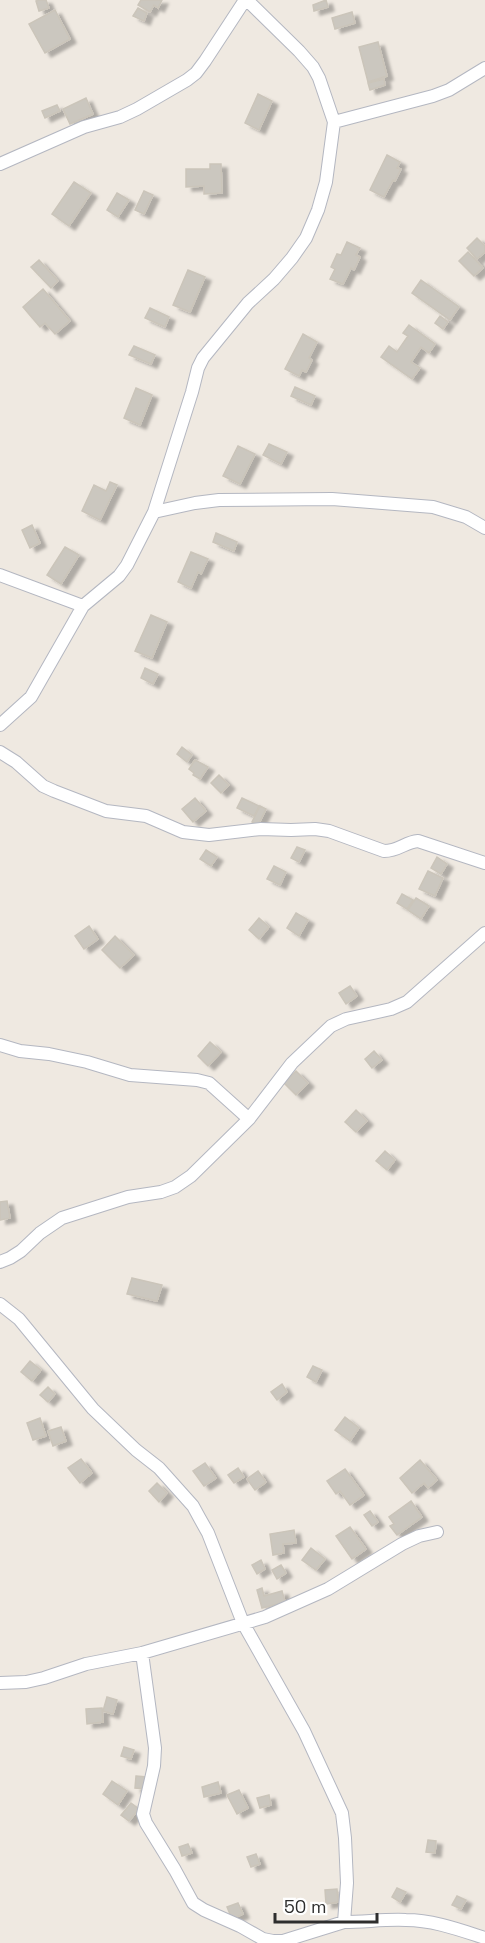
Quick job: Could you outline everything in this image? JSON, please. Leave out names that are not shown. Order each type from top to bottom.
[{"type":"street","points":[[0,164],[84,127],[137,110],[187,80],[205,61],[246,0],[313,67],[334,122],[326,182],[318,210],[306,238],[274,279],[248,303],[203,358],[154,512],[119,576],[83,606],[31,697],[0,725]]},
{"type":"street","points":[[334,122],[433,96],[449,90],[485,68]]},
{"type":"street","points":[[154,512],[219,500],[332,499],[433,507],[466,518],[485,528]]},
{"type":"street","points":[[0,575],[83,606]]},
{"type":"street","points":[[0,752],[16,762],[43,786],[54,791],[106,811],[147,816],[183,832],[209,835],[261,829],[291,831],[315,829],[328,831],[384,851],[400,849],[412,841],[426,843],[485,863]]},
{"type":"street","points":[[0,1262],[21,1251],[40,1233],[62,1218],[128,1197],[161,1192],[175,1187],[191,1176],[249,1119],[292,1063],[331,1026],[346,1019],[391,1010],[407,1002],[485,933]]},
{"type":"street","points":[[0,1045],[20,1051],[87,1062],[130,1075],[209,1083],[249,1119]]},
{"type":"street","points":[[0,1304],[19,1319],[93,1409],[136,1450],[159,1468],[193,1506],[208,1533],[243,1623],[304,1731],[342,1813],[347,1883],[344,1922]]},
{"type":"street","points":[[0,1683],[26,1682],[44,1678],[86,1664],[142,1653],[266,1617],[328,1589],[402,1544],[437,1532]]},
{"type":"street","points":[[142,1653],[155,1748],[154,1766],[144,1814],[146,1823],[193,1903],[263,1940],[273,1942],[344,1922],[383,1920],[427,1921],[485,1938]]},
{"type":"building","points":[[46,0],[49,8],[39,11],[36,1]]},
{"type":"building","points":[[141,0],[162,0],[158,8],[154,5],[150,12],[138,5]]},
{"type":"building","points":[[326,0],[328,7],[314,11],[313,5]]},
{"type":"building","points":[[138,8],[147,13],[144,21],[133,16]]},
{"type":"building","points":[[55,10],[70,39],[45,53],[29,24]]},
{"type":"building","points":[[352,12],[355,23],[335,29],[332,18]]},
{"type":"building","points":[[378,42],[387,76],[368,82],[359,47]]},
{"type":"building","points":[[384,79],[385,85],[370,90],[368,83]]},
{"type":"building","points":[[258,94],[272,101],[259,130],[245,123]]},
{"type":"building","points":[[86,98],[93,114],[70,124],[63,109]]},
{"type":"building","points":[[57,105],[60,111],[45,118],[42,111]]},
{"type":"building","points":[[387,155],[400,162],[397,168],[401,169],[384,197],[370,190]]},
{"type":"building","points":[[210,164],[221,164],[222,193],[204,194],[204,186],[186,187],[186,169],[210,169]]},
{"type":"building","points":[[74,182],[91,193],[69,226],[52,214]]},
{"type":"building","points":[[144,191],[153,195],[144,214],[135,210]]},
{"type":"building","points":[[117,193],[129,200],[118,217],[107,210]]},
{"type":"building","points":[[477,238],[485,246],[485,252],[477,259],[467,248]]},
{"type":"building","points":[[347,242],[360,248],[356,255],[360,257],[354,270],[351,268],[343,284],[330,279],[335,269],[331,267],[337,254],[341,255]]},
{"type":"building","points":[[468,252],[483,268],[474,276],[459,261]]},
{"type":"building","points":[[39,260],[58,281],[51,288],[31,267]]},
{"type":"building","points":[[188,270],[205,277],[190,312],[173,305]]},
{"type":"building","points":[[421,280],[459,307],[450,320],[412,293]]},
{"type":"building","points":[[43,289],[70,321],[55,334],[45,323],[40,327],[23,307]]},
{"type":"building","points":[[150,308],[169,317],[165,327],[145,318]]},
{"type":"building","points":[[440,316],[448,322],[443,329],[435,323]]},
{"type":"building","points":[[409,325],[435,344],[429,353],[421,347],[411,362],[420,368],[412,379],[381,357],[389,346],[397,352],[408,336],[403,333]]},
{"type":"building","points":[[303,334],[317,342],[309,358],[312,360],[306,372],[302,370],[299,376],[285,369]]},
{"type":"building","points":[[134,346],[155,355],[151,364],[129,355]]},
{"type":"building","points":[[295,387],[315,396],[311,405],[291,396]]},
{"type":"building","points":[[136,388],[152,395],[140,425],[124,418]]},
{"type":"building","points":[[269,444],[287,452],[281,464],[263,455]]},
{"type":"building","points":[[238,446],[255,454],[240,484],[223,476]]},
{"type":"building","points":[[110,482],[117,485],[100,520],[82,511],[94,485],[106,491]]},
{"type":"building","points":[[32,525],[40,543],[30,548],[22,530]]},
{"type":"building","points":[[216,533],[237,542],[234,551],[213,542]]},
{"type":"building","points":[[65,547],[79,555],[61,584],[47,575]]},
{"type":"building","points":[[191,552],[208,559],[201,574],[198,572],[191,588],[178,582]]},
{"type":"building","points":[[151,615],[167,622],[152,658],[135,651]]},
{"type":"building","points":[[145,668],[158,674],[153,684],[141,678]]},
{"type":"building","points":[[182,747],[192,755],[187,762],[177,754]]},
{"type":"building","points":[[195,760],[208,767],[200,779],[189,769]]},
{"type":"building","points":[[219,775],[229,785],[221,793],[211,783]]},
{"type":"building","points":[[195,798],[206,811],[193,822],[182,809]]},
{"type":"building","points":[[242,798],[259,806],[254,816],[237,808]]},
{"type":"building","points":[[260,806],[266,809],[258,825],[252,822]]},
{"type":"building","points":[[297,847],[305,850],[299,862],[291,858]]},
{"type":"building","points":[[206,850],[217,857],[211,866],[200,859]]},
{"type":"building","points":[[437,857],[447,864],[441,874],[431,868]]},
{"type":"building","points":[[274,866],[286,872],[280,885],[267,879]]},
{"type":"building","points":[[428,871],[443,878],[435,896],[419,889]]},
{"type":"building","points":[[402,894],[413,900],[407,909],[397,903]]},
{"type":"building","points":[[416,898],[429,906],[421,919],[408,910]]},
{"type":"building","points":[[296,913],[308,920],[299,936],[287,928]]},
{"type":"building","points":[[259,918],[269,927],[259,939],[249,930]]},
{"type":"building","points":[[89,926],[98,939],[84,949],[75,936]]},
{"type":"building","points":[[115,936],[134,955],[120,968],[102,950]]},
{"type":"building","points":[[350,986],[357,996],[346,1004],[339,993]]},
{"type":"building","points":[[210,1042],[221,1052],[208,1066],[198,1056]]},
{"type":"building","points":[[374,1051],[382,1060],[372,1068],[365,1059]]},
{"type":"building","points":[[296,1071],[308,1083],[296,1095],[284,1083]]},
{"type":"building","points":[[356,1110],[367,1121],[356,1132],[345,1122]]},
{"type":"building","points":[[385,1151],[395,1160],[387,1170],[376,1161]]},
{"type":"building","points":[[7,1201],[10,1218],[0,1220],[0,1202]]},
{"type":"building","points":[[132,1278],[162,1285],[157,1301],[127,1294]]},
{"type":"building","points":[[30,1361],[41,1370],[32,1381],[21,1372]]},
{"type":"building","points":[[313,1366],[322,1370],[316,1382],[307,1377]]},
{"type":"building","points":[[282,1384],[287,1392],[277,1400],[271,1392]]},
{"type":"building","points":[[48,1387],[55,1394],[48,1402],[40,1395]]},
{"type":"building","points":[[345,1417],[359,1428],[350,1441],[335,1430]]},
{"type":"building","points":[[40,1418],[46,1436],[33,1440],[27,1423]]},
{"type":"building","points":[[61,1427],[66,1441],[53,1446],[48,1431]]},
{"type":"building","points":[[81,1459],[92,1473],[80,1483],[68,1468]]},
{"type":"building","points":[[420,1460],[437,1480],[428,1488],[424,1483],[412,1493],[400,1478]]},
{"type":"building","points":[[205,1463],[216,1478],[204,1486],[193,1471]]},
{"type":"building","points":[[238,1468],[244,1477],[234,1483],[228,1475]]},
{"type":"building","points":[[345,1469],[364,1495],[350,1505],[340,1491],[336,1494],[327,1481]]},
{"type":"building","points":[[258,1471],[266,1482],[255,1490],[247,1479]]},
{"type":"building","points":[[157,1483],[167,1493],[159,1502],[149,1491]]},
{"type":"building","points":[[411,1501],[422,1517],[397,1535],[390,1526],[394,1524],[389,1517]]},
{"type":"building","points":[[370,1511],[378,1522],[372,1526],[364,1515]]},
{"type":"building","points":[[350,1527],[366,1549],[352,1559],[336,1536]]},
{"type":"building","points":[[294,1530],[296,1543],[283,1544],[284,1553],[273,1555],[270,1534]]},
{"type":"building","points":[[311,1548],[325,1559],[316,1570],[302,1560]]},
{"type":"building","points":[[261,1560],[265,1569],[257,1574],[252,1565]]},
{"type":"building","points":[[281,1565],[286,1573],[277,1579],[272,1570]]},
{"type":"building","points":[[262,1588],[264,1596],[282,1591],[285,1602],[262,1608],[257,1590]]},
{"type":"building","points":[[107,1697],[117,1700],[113,1714],[103,1711]]},
{"type":"building","points":[[102,1708],[103,1722],[87,1724],[86,1709]]},
{"type":"building","points":[[124,1747],[134,1750],[131,1759],[121,1756]]},
{"type":"building","points":[[136,1776],[147,1777],[146,1789],[135,1788]]},
{"type":"building","points":[[112,1781],[127,1791],[118,1805],[103,1794]]},
{"type":"building","points":[[218,1782],[221,1793],[204,1797],[202,1787]]},
{"type":"building","points":[[239,1790],[248,1808],[237,1814],[227,1795]]},
{"type":"building","points":[[269,1795],[271,1805],[260,1808],[257,1798]]},
{"type":"building","points":[[131,1803],[139,1809],[129,1821],[121,1815]]},
{"type":"building","points":[[428,1840],[436,1841],[435,1853],[426,1852]]},
{"type":"building","points":[[188,1844],[192,1853],[182,1856],[179,1847]]},
{"type":"building","points":[[256,1854],[260,1864],[251,1867],[247,1857]]},
{"type":"building","points":[[397,1888],[406,1892],[400,1902],[392,1897]]},
{"type":"building","points":[[337,1889],[338,1902],[326,1904],[325,1890]]},
{"type":"building","points":[[457,1896],[466,1900],[461,1909],[452,1905]]},
{"type":"building","points":[[238,1903],[243,1914],[232,1919],[227,1907]]}]
